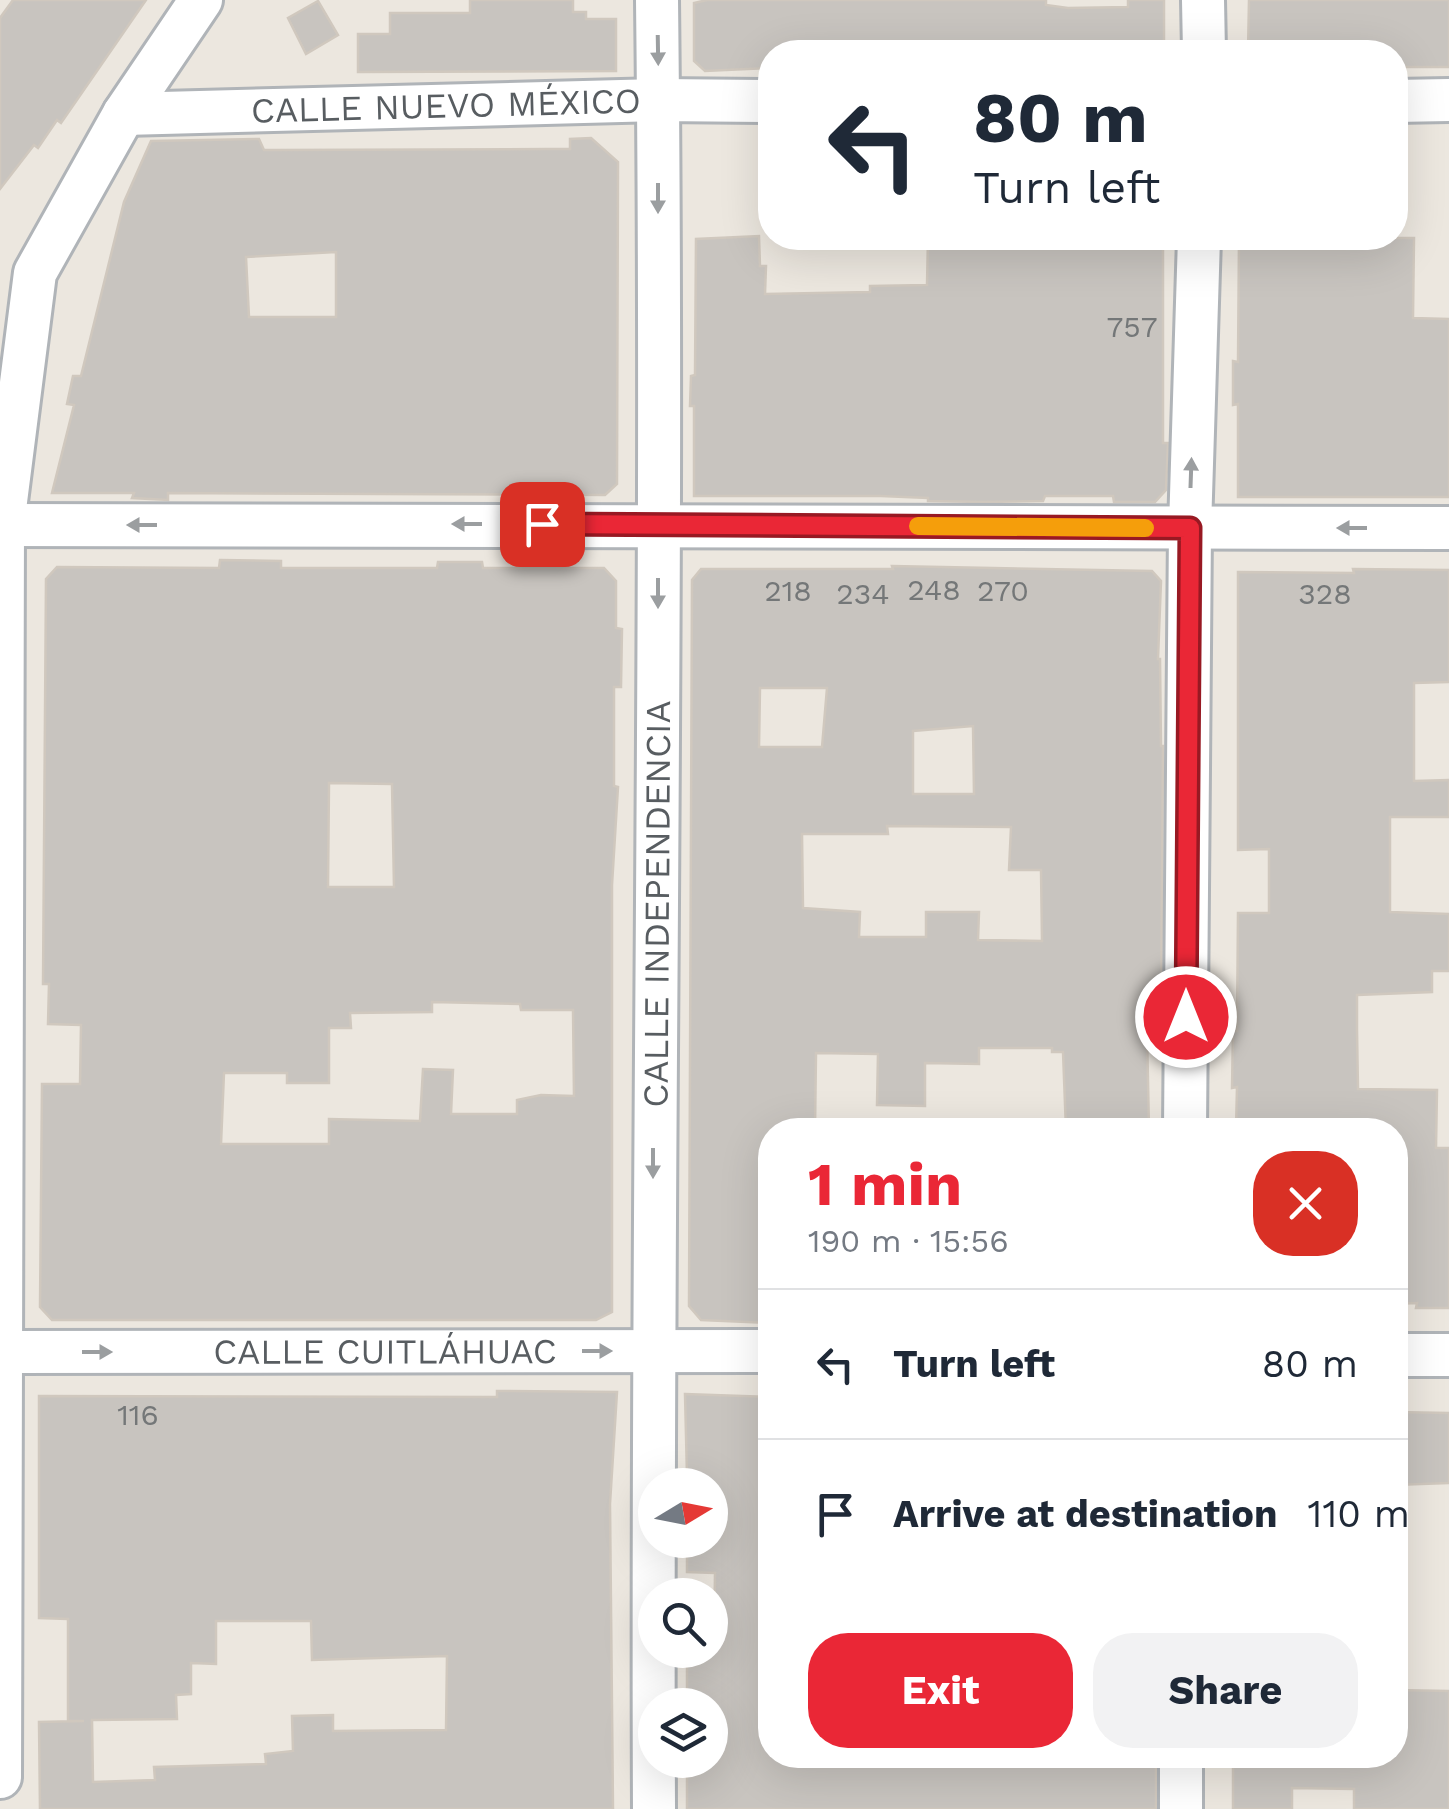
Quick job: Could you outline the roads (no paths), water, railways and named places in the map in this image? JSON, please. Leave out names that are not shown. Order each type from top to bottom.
[{"type":"street","points":[[0,1777],[2,525],[35,272],[124,114],[201,0]]},
{"type":"street","name":"CALLE INDEPENDENCIA","points":[[654,1809],[652,1351],[658,0]]},
{"type":"street","points":[[1204,0],[1204,40]]},
{"type":"street","points":[[1408,101],[1449,100]]},
{"type":"street","name":"CALLE NUEVO MÉXICO","points":[[124,114],[758,101]]},
{"type":"street","points":[[1186,1118],[1190,528],[1200,250]]},
{"type":"street","points":[[2,525],[1449,528]]},
{"type":"street","name":"CALLE CUITLÁHUAC","points":[[1,1352],[758,1351]]},
{"type":"street","points":[[1408,1354],[1449,1355]]},
{"type":"street","points":[[1180,1809],[1181,1768]]}]
